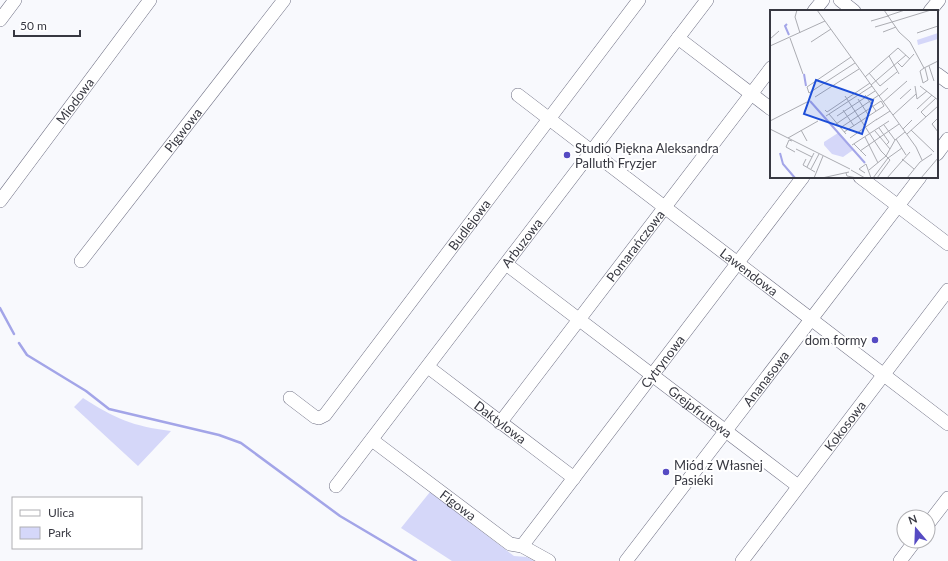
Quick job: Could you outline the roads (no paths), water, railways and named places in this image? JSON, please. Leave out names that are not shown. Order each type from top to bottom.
[{"type":"street","points":[[0,20],[15,0]]},
{"type":"street","name":"Miodowa","points":[[0,201],[150,0]]},
{"type":"street","name":"Pigwowa","points":[[82,261],[284,0]]},
{"type":"street","name":"Budlejowa","points":[[290,398],[315,417],[319,418],[325,415],[639,0]]},
{"type":"street","name":"Arbuzowa","points":[[336,486],[707,0]]},
{"type":"street","points":[[815,10],[823,0]]},
{"type":"street","points":[[840,0],[853,10]]},
{"type":"street","points":[[931,10],[939,0]]},
{"type":"street","points":[[678,38],[770,108]]},
{"type":"street","name":"Pomarańczowa","points":[[500,423],[770,69]]},
{"type":"street","points":[[938,75],[948,82]]},
{"type":"street","name":"Lawendowa","points":[[518,95],[948,424]]},
{"type":"street","points":[[938,153],[948,139]]},
{"type":"street","name":"Cytrynowa","points":[[522,546],[802,178]]},
{"type":"street","points":[[861,178],[948,244]]},
{"type":"street","name":"Ananasowa","points":[[626,561],[919,178]]},
{"type":"street","name":"Grejpfrutowa","points":[[506,264],[798,486]]},
{"type":"street","name":"Kokosowa","points":[[742,561],[948,290]]},
{"type":"street","name":"Daktylowa","points":[[428,367],[574,478]]},
{"type":"street","name":"Figowa","points":[[372,440],[510,544],[522,546],[549,561]]},
{"type":"street","points":[[936,514],[948,498]]},
{"type":"street","points":[[900,561],[909,549]]},
{"type":"waterway","points":[[0,308],[14,334]]},
{"type":"waterway","points":[[19,343],[27,355],[86,391],[109,409],[219,435],[241,443],[340,516],[416,561]]},
{"type":"place","name":"Studio Piękna Aleksandra Palluth Fryzjer","points":[[567,155]]},
{"type":"place","name":"dom formy","points":[[875,340]]},
{"type":"place","name":"Miód z Własnej Pasieki","points":[[666,472]]}]
